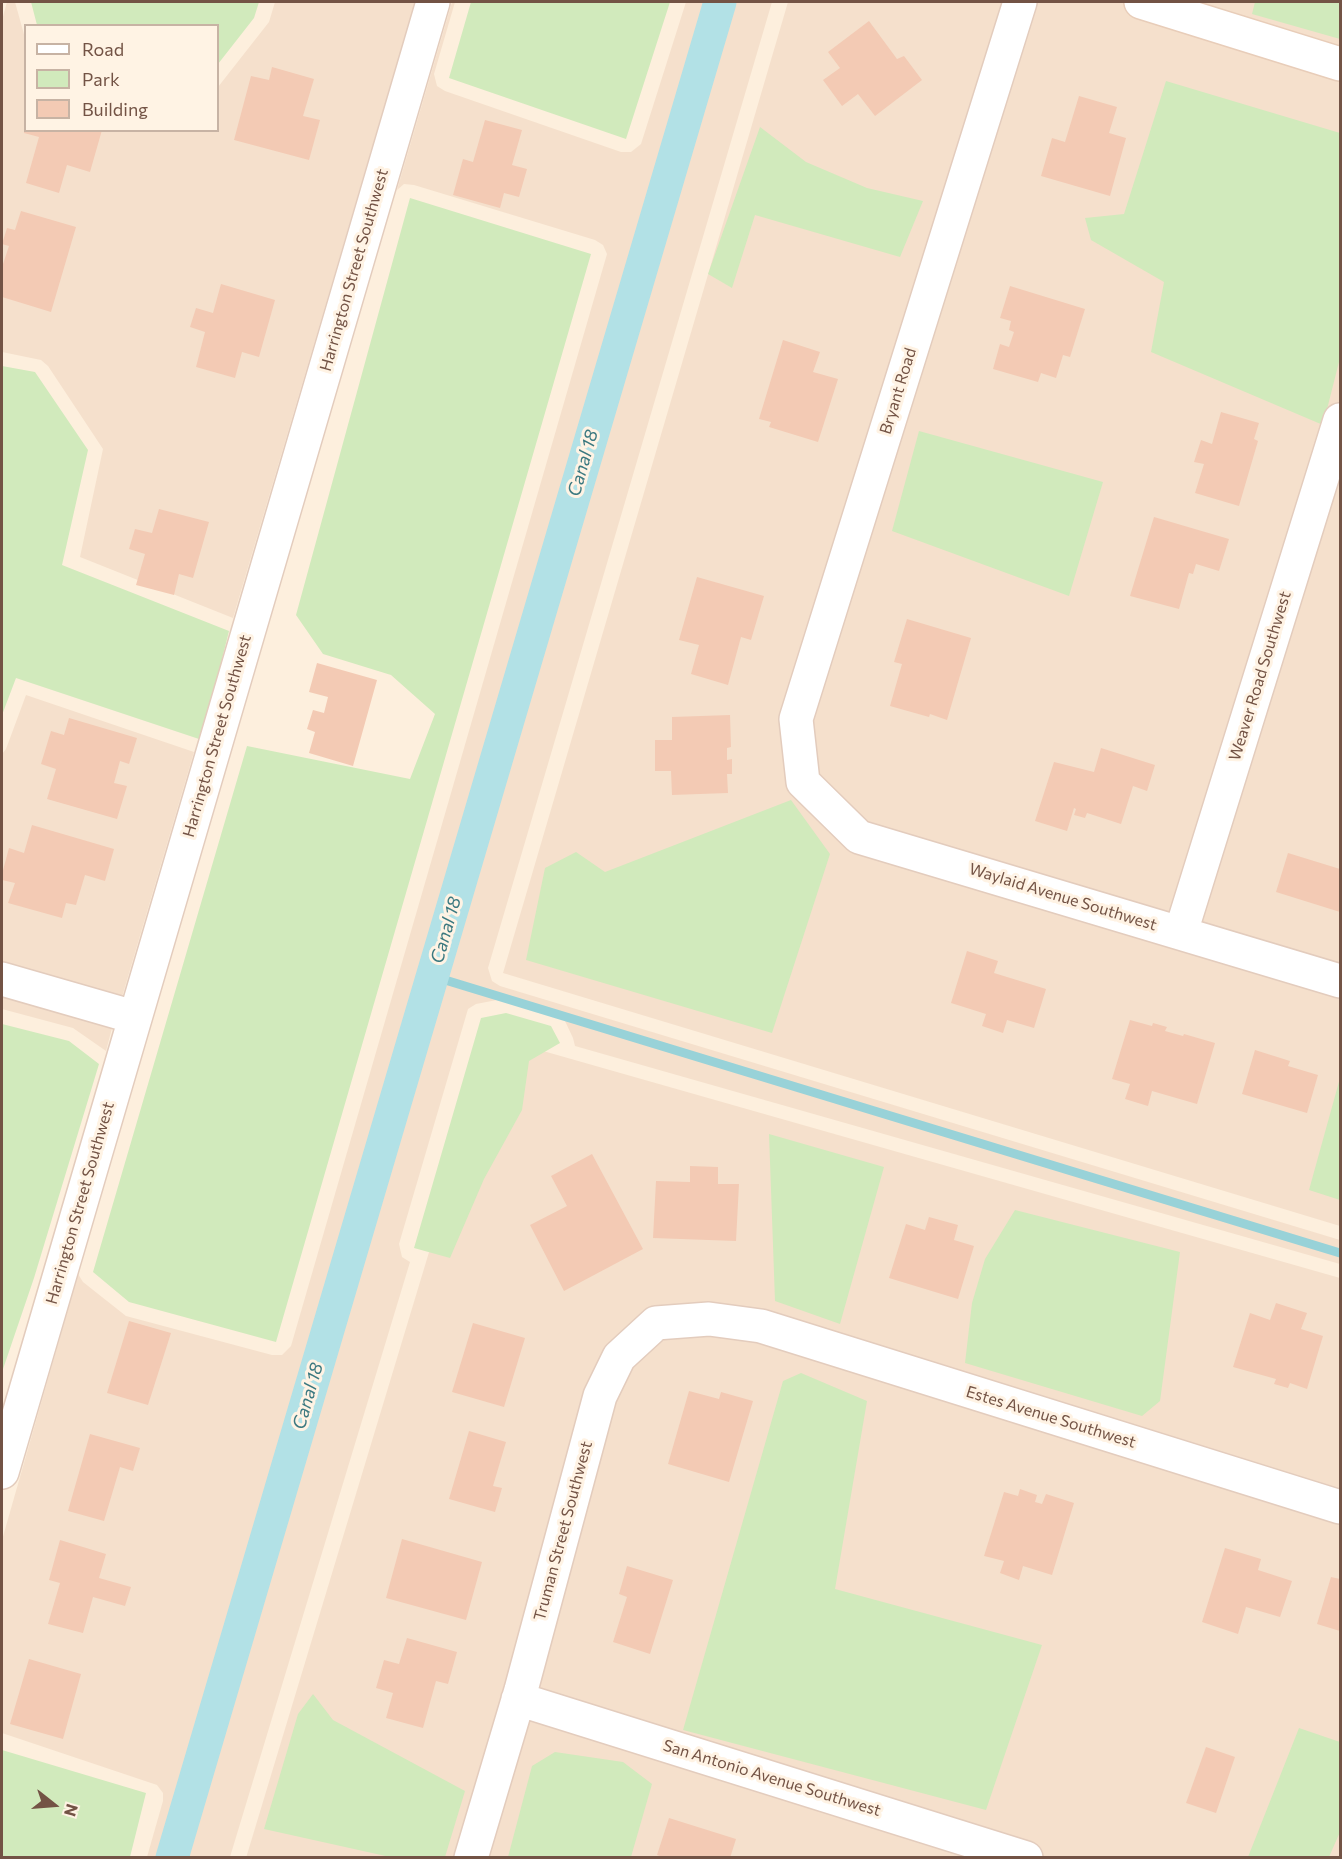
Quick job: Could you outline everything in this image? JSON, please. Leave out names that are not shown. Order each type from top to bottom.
[{"type":"street","name":"Harrington Street Southwest","points":[[2,1472],[8,1427],[134,1017],[433,2]]},
{"type":"street","name":"Bryant Road","points":[[803,782],[796,718],[1020,2]]},
{"type":"street","points":[[1141,2],[1341,64]]},
{"type":"street","name":"Weaver Road Southwest","points":[[1180,932],[1341,420]]},
{"type":"street","name":"Waylaid Avenue Southwest","points":[[803,782],[859,837],[1341,981]]},
{"type":"street","points":[[2,979],[134,1017]]},
{"type":"street","name":"Truman Street Southwest","points":[[471,1857],[518,1699],[600,1396],[619,1357],[656,1323],[709,1319],[761,1326]]},
{"type":"street","name":"Estes Avenue Southwest","points":[[761,1326],[1341,1507]]},
{"type":"street","name":"San Antonio Avenue Southwest","points":[[518,1699],[1026,1857]]},
{"type":"shaded area","points":[[7,2],[15,2],[24,34],[24,132],[219,132],[219,86],[269,22],[275,2],[415,2],[233,618],[80,557],[103,449],[48,366],[41,360],[2,352],[2,20]]},
{"type":"shaded area","points":[[452,2],[455,2],[434,74],[437,86],[445,91],[621,152],[631,152],[641,144],[686,2],[772,2],[488,968],[492,981],[500,986],[1340,1240],[1340,1264],[575,1046],[565,1021],[559,1015],[510,1000],[502,999],[476,1004],[468,1009],[399,1244],[402,1257],[410,1262],[230,1857],[147,1857],[163,1801],[163,1793],[157,1785],[2,1733],[2,1540],[78,1274],[83,1282],[126,1316],[272,1355],[282,1355],[291,1346],[607,254],[603,245],[595,240],[414,185],[404,184],[397,190]]},
{"type":"shaded area","points":[[788,2],[1340,2],[1340,1226],[503,973]]},
{"type":"shaded area","points":[[26,695],[194,752],[122,997],[2,962],[2,754],[6,749]]},
{"type":"shaded area","points":[[2,996],[112,1028],[106,1051],[73,1028],[2,1009]]},
{"type":"shaded area","points":[[494,1037],[1340,1278],[1340,1857],[246,1858]]},
{"type":"green space","points":[[31,2],[259,2],[254,18],[219,63],[219,24],[37,24]]},
{"type":"green space","points":[[471,2],[670,2],[626,139],[449,78]]},
{"type":"green space","points":[[1255,2],[1340,2],[1340,39],[1252,14]]},
{"type":"green space","points":[[1166,81],[1340,133],[1340,358],[1323,425],[1151,352],[1164,282],[1091,240],[1085,218],[1124,214]]},
{"type":"green space","points":[[760,127],[806,162],[867,188],[923,201],[900,257],[755,215],[732,288],[708,274]]},
{"type":"green space","points":[[410,198],[591,254],[276,1342],[129,1302],[93,1272],[247,746],[410,779],[435,714],[391,675],[323,654],[296,615]]},
{"type":"green space","points":[[2,366],[35,372],[88,450],[62,565],[229,631],[202,740],[16,678],[2,715]]},
{"type":"green space","points":[[919,431],[1103,482],[1069,596],[892,531]]},
{"type":"green space","points":[[791,800],[830,854],[772,1033],[526,960],[545,868],[576,852],[605,872]]},
{"type":"green space","points":[[506,1013],[551,1026],[560,1043],[529,1061],[522,1110],[484,1179],[450,1258],[414,1248],[481,1018]]},
{"type":"green space","points":[[2,1024],[69,1041],[99,1064],[34,1278],[2,1372]]},
{"type":"green space","points":[[1340,1078],[1340,1200],[1309,1190]]},
{"type":"green space","points":[[769,1134],[884,1167],[840,1324],[775,1301]]},
{"type":"green space","points":[[1015,1210],[1180,1252],[1160,1401],[1142,1416],[965,1363],[972,1303],[985,1259]]},
{"type":"green space","points":[[801,1373],[867,1401],[835,1589],[1042,1645],[986,1810],[683,1730],[783,1381]]},
{"type":"green space","points":[[313,1694],[333,1720],[465,1791],[445,1857],[390,1857],[264,1829],[298,1714]]},
{"type":"green space","points":[[1299,1728],[1340,1742],[1340,1832],[1329,1857],[1248,1857]]},
{"type":"green space","points":[[2,1750],[146,1793],[130,1857],[2,1857]]},
{"type":"green space","points":[[555,1752],[623,1762],[652,1784],[631,1857],[508,1857],[532,1766]]},
{"type":"building","points":[[869,21],[897,59],[904,56],[922,80],[875,116],[858,94],[842,106],[823,80],[840,68],[828,52]]},
{"type":"building","points":[[272,67],[314,79],[303,116],[320,120],[309,160],[234,140],[251,76],[269,80]]},
{"type":"building","points":[[1079,96],[1117,107],[1109,133],[1126,138],[1110,196],[1041,176],[1052,138],[1065,142]]},
{"type":"building","points":[[485,120],[522,130],[512,165],[527,169],[519,197],[504,193],[500,208],[453,195],[463,159],[473,162]]},
{"type":"building","points":[[101,132],[90,172],[67,165],[59,193],[26,183],[39,137],[24,133]]},
{"type":"building","points":[[21,211],[76,227],[51,312],[2,297],[2,264],[9,246],[2,244],[7,228],[15,230]]},
{"type":"building","points":[[221,284],[275,300],[259,357],[242,352],[235,378],[196,367],[205,332],[190,327],[196,308],[213,313]]},
{"type":"building","points":[[1010,286],[1085,309],[1070,357],[1063,355],[1056,378],[1041,373],[1038,382],[993,369],[1000,344],[1009,347],[1014,332],[1009,330],[1011,321],[1000,318]]},
{"type":"building","points":[[783,340],[820,352],[813,372],[838,379],[818,442],[769,427],[771,422],[759,419]]},
{"type":"building","points":[[1221,412],[1259,423],[1254,439],[1258,441],[1239,506],[1195,493],[1204,464],[1194,462],[1201,440],[1212,444]]},
{"type":"building","points":[[159,509],[209,522],[193,578],[179,574],[174,595],[136,585],[145,554],[129,549],[135,529],[152,533]]},
{"type":"building","points":[[1154,517],[1229,539],[1219,571],[1196,564],[1193,574],[1189,573],[1179,609],[1130,596]]},
{"type":"building","points":[[697,577],[764,596],[751,640],[741,637],[728,685],[691,674],[699,645],[679,640]]},
{"type":"building","points":[[907,619],[971,638],[947,720],[890,706],[902,664],[894,662]]},
{"type":"building","points":[[317,663],[377,680],[353,766],[309,753],[315,732],[307,729],[313,710],[324,713],[328,697],[309,692]]},
{"type":"building","points":[[730,715],[731,747],[727,748],[727,760],[732,759],[732,774],[727,774],[728,793],[672,795],[671,771],[655,771],[655,740],[672,740],[672,717]]},
{"type":"building","points":[[69,718],[137,738],[129,764],[120,761],[114,783],[127,786],[117,819],[47,799],[56,769],[41,764],[51,731],[64,735]]},
{"type":"building","points":[[1101,748],[1155,765],[1147,791],[1133,786],[1121,824],[1087,813],[1085,818],[1074,815],[1076,809],[1074,808],[1067,831],[1035,821],[1054,762],[1094,772]]},
{"type":"building","points":[[32,825],[114,849],[105,881],[85,875],[76,905],[66,903],[62,918],[8,903],[15,883],[2,880],[9,848],[24,853]]},
{"type":"building","points":[[1288,853],[1340,869],[1340,912],[1276,892]]},
{"type":"building","points":[[967,951],[998,961],[994,973],[1046,989],[1034,1028],[1007,1020],[1003,1033],[982,1026],[986,1014],[951,1003]]},
{"type":"building","points":[[1130,1020],[1152,1026],[1153,1023],[1167,1027],[1165,1031],[1215,1043],[1197,1104],[1152,1091],[1148,1106],[1125,1099],[1130,1084],[1112,1079]]},
{"type":"building","points":[[1255,1050],[1290,1061],[1288,1066],[1318,1075],[1307,1113],[1242,1094]]},
{"type":"building","points":[[592,1154],[643,1249],[564,1291],[530,1225],[567,1206],[551,1176]]},
{"type":"building","points":[[690,1166],[718,1167],[718,1184],[739,1184],[736,1241],[653,1238],[656,1181],[690,1182]]},
{"type":"building","points":[[929,1217],[958,1225],[954,1240],[974,1246],[958,1299],[889,1278],[906,1224],[925,1230]]},
{"type":"building","points":[[1276,1303],[1307,1313],[1301,1329],[1323,1336],[1307,1389],[1290,1383],[1288,1388],[1274,1384],[1276,1379],[1233,1367],[1250,1313],[1270,1320]]},
{"type":"building","points":[[129,1321],[171,1333],[148,1405],[107,1393]]},
{"type":"building","points":[[473,1323],[525,1338],[504,1407],[452,1392]]},
{"type":"building","points":[[689,1391],[719,1399],[721,1392],[753,1401],[729,1482],[668,1464]]},
{"type":"building","points":[[469,1431],[506,1442],[493,1486],[502,1488],[495,1512],[449,1499]]},
{"type":"building","points":[[90,1434],[140,1448],[133,1471],[120,1467],[104,1521],[68,1511]]},
{"type":"building","points":[[1020,1489],[1037,1495],[1035,1502],[1042,1504],[1046,1494],[1074,1503],[1052,1575],[1023,1566],[1019,1580],[1000,1573],[1004,1561],[984,1556],[1004,1492],[1018,1496]]},
{"type":"building","points":[[402,1539],[482,1562],[466,1620],[386,1598]]},
{"type":"building","points":[[60,1540],[106,1554],[99,1578],[131,1587],[125,1606],[93,1597],[83,1633],[48,1624],[60,1583],[49,1580]]},
{"type":"building","points":[[1225,1548],[1261,1559],[1258,1570],[1292,1581],[1280,1617],[1246,1607],[1238,1634],[1202,1622]]},
{"type":"building","points":[[627,1566],[673,1580],[650,1654],[613,1642],[627,1597],[619,1594]]},
{"type":"building","points":[[1331,1577],[1340,1579],[1340,1631],[1317,1624]]},
{"type":"building","points":[[407,1638],[457,1652],[448,1684],[436,1681],[423,1728],[386,1718],[393,1693],[376,1688],[384,1660],[399,1664]]},
{"type":"building","points":[[29,1659],[81,1674],[63,1739],[10,1724]]},
{"type":"building","points":[[1206,1747],[1235,1757],[1216,1813],[1186,1803]]},
{"type":"building","points":[[669,1818],[736,1839],[730,1858],[665,1858],[657,1855]]},
{"type":"waterway","name":"Canal 18","points":[[172,1858],[720,2]]},
{"type":"waterway","points":[[432,976],[1340,1253]]}]
